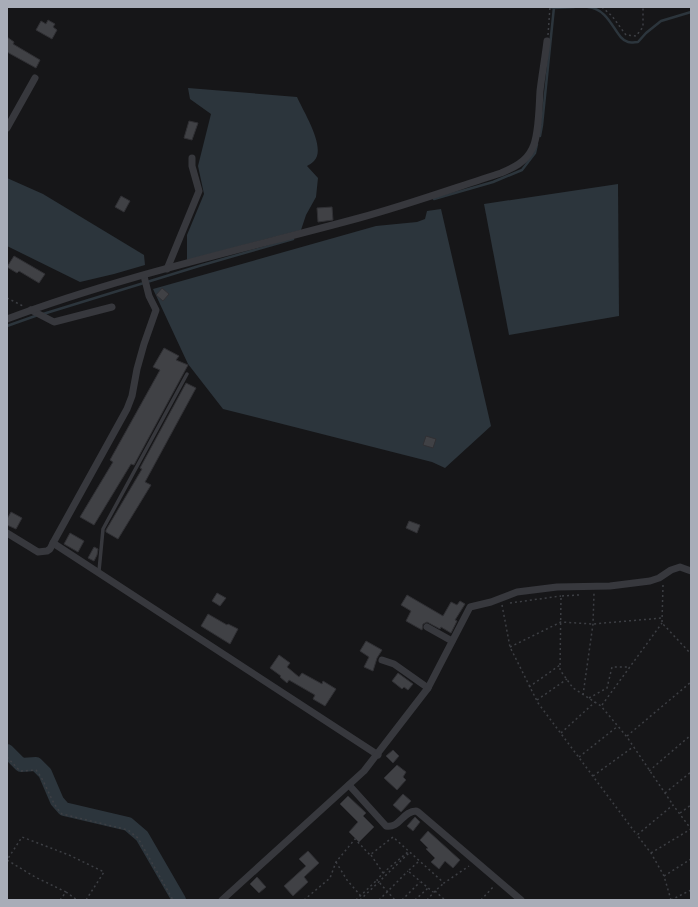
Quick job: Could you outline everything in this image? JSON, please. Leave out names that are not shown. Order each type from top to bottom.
[{"type":"street","points":[[7,319],[145,280],[167,269],[234,250],[360,218],[513,168],[526,159],[533,148],[537,131],[540,91],[547,41]]},
{"type":"street","points":[[7,128],[35,78]]},
{"type":"street","points":[[167,269],[199,191],[192,166],[192,158]]},
{"type":"street","points":[[7,533],[38,552],[47,551],[50,549],[127,409],[132,396],[137,369],[156,313],[156,307],[149,296],[145,280]]},
{"type":"street","points":[[34,312],[54,322],[112,307]]},
{"type":"street","points":[[53,542],[378,755]]},
{"type":"street","points":[[222,900],[364,772],[428,688],[470,607],[491,602],[517,592],[557,587],[610,586],[650,581],[680,567],[691,571]]},
{"type":"street","points":[[427,626],[452,641]]},
{"type":"street","points":[[382,660],[394,664],[428,688]]},
{"type":"street","points":[[349,785],[386,826],[394,826],[409,812],[418,812],[522,900]]},
{"type":"lane","points":[[99,571],[103,529],[187,374]]},
{"type":"path","points":[[547,41],[550,7]]},
{"type":"path","points":[[602,7],[612,16],[626,35],[636,36],[643,27],[643,7]]},
{"type":"path","points":[[7,298],[34,312]]},
{"type":"path","points":[[601,706],[662,623],[663,584]]},
{"type":"path","points":[[583,695],[593,624],[594,593]]},
{"type":"path","points":[[509,603],[581,594]]},
{"type":"path","points":[[561,596],[560,670],[573,688],[601,706],[618,726],[691,829],[651,853]]},
{"type":"path","points":[[501,604],[510,647],[536,700],[651,853],[664,876],[671,900],[691,890]]},
{"type":"path","points":[[510,647],[561,622],[593,624],[662,618]]},
{"type":"path","points":[[662,623],[691,654]]},
{"type":"path","points":[[529,687],[560,665]]},
{"type":"path","points":[[589,698],[607,688],[612,667],[630,667]]},
{"type":"path","points":[[536,700],[567,679]]},
{"type":"path","points":[[626,737],[691,682]]},
{"type":"path","points":[[561,733],[595,702]]},
{"type":"path","points":[[579,756],[618,726]]},
{"type":"path","points":[[649,771],[691,735]]},
{"type":"path","points":[[593,776],[633,747]]},
{"type":"path","points":[[7,757],[20,771],[36,770],[41,776],[57,809],[62,814],[128,830],[138,838],[173,900]]},
{"type":"path","points":[[665,794],[691,772]]},
{"type":"path","points":[[637,835],[673,805]]},
{"type":"path","points":[[679,814],[691,805]]},
{"type":"path","points":[[76,900],[66,892],[35,877],[7,860],[22,837],[69,855],[104,872],[86,900]]},
{"type":"path","points":[[370,855],[393,837],[444,883]]},
{"type":"path","points":[[304,900],[330,878],[336,862],[356,839],[370,855],[383,874]]},
{"type":"path","points":[[360,900],[383,874],[410,852]]},
{"type":"path","points":[[356,900],[410,852]]},
{"type":"path","points":[[664,876],[691,859]]},
{"type":"path","points":[[378,900],[419,861]]},
{"type":"path","points":[[336,862],[347,880],[360,895],[360,900]]},
{"type":"path","points":[[427,900],[434,891],[470,865]]},
{"type":"path","points":[[408,871],[420,882],[445,900]]},
{"type":"path","points":[[378,881],[395,900]]},
{"type":"path","points":[[402,900],[420,882]]},
{"type":"path","points":[[481,900],[496,885]]},
{"type":"path","points":[[415,900],[428,888]]},
{"type":"path","points":[[60,900],[66,892]]},
{"type":"shaded area","points":[[188,88],[297,97],[313,129],[318,147],[317,155],[314,161],[307,166],[318,178],[316,197],[306,215],[301,230],[187,260],[187,235],[204,194],[198,166],[211,114],[190,99]]},
{"type":"shaded area","points":[[7,178],[43,194],[144,255],[145,265],[80,282],[7,246]]},
{"type":"shaded area","points":[[618,184],[619,316],[509,335],[484,204]]},
{"type":"shaded area","points":[[441,209],[491,426],[445,468],[432,462],[223,409],[188,364],[153,289],[376,226],[417,222],[425,219],[427,211]]},
{"type":"building","points":[[48,20],[55,24],[53,27],[57,30],[52,39],[36,30],[41,21],[46,24]]},
{"type":"building","points":[[7,37],[14,42],[13,44],[40,60],[36,68],[7,52]]},
{"type":"building","points":[[189,121],[198,123],[192,140],[184,138]]},
{"type":"building","points":[[121,196],[130,201],[124,212],[115,207]]},
{"type":"building","points":[[332,207],[333,220],[318,222],[317,208]]},
{"type":"building","points":[[14,256],[45,274],[39,283],[19,271],[17,273],[7,267]]},
{"type":"building","points":[[162,288],[169,294],[163,301],[156,295]]},
{"type":"building","points":[[164,348],[179,356],[176,360],[188,365],[134,465],[131,464],[94,525],[80,517],[113,462],[110,460],[160,370],[153,367]]},
{"type":"building","points":[[186,383],[196,388],[145,482],[151,485],[118,539],[106,532],[106,530],[142,469],[140,468]]},
{"type":"building","points":[[426,436],[436,439],[433,448],[423,445]]},
{"type":"building","points":[[11,512],[22,518],[16,529],[7,525],[7,519]]},
{"type":"building","points":[[409,521],[420,525],[417,533],[406,528]]},
{"type":"building","points":[[70,533],[84,541],[78,552],[64,544]]},
{"type":"building","points":[[94,547],[98,549],[94,561],[88,558]]},
{"type":"building","points":[[217,593],[226,598],[220,606],[212,601]]},
{"type":"building","points":[[407,595],[443,616],[451,602],[457,605],[460,601],[465,604],[455,620],[457,621],[451,633],[441,627],[440,629],[427,622],[423,624],[422,630],[406,621],[411,611],[401,605]]},
{"type":"building","points":[[208,614],[227,625],[228,624],[238,629],[230,644],[201,626]]},
{"type":"building","points":[[366,641],[382,650],[377,658],[373,671],[364,667],[369,657],[360,651]]},
{"type":"building","points":[[279,655],[290,663],[287,667],[299,677],[302,673],[322,684],[323,681],[336,689],[325,706],[313,699],[315,695],[289,680],[287,683],[280,677],[281,676],[270,668]]},
{"type":"building","points":[[398,673],[413,684],[408,690],[404,687],[402,689],[392,681]]},
{"type":"building","points":[[393,750],[399,756],[393,763],[386,756]]},
{"type":"building","points":[[397,765],[406,772],[403,777],[406,780],[397,790],[384,778]]},
{"type":"building","points":[[403,794],[411,801],[401,812],[393,805]]},
{"type":"building","points":[[348,796],[366,813],[363,816],[374,827],[359,842],[349,832],[358,822],[340,804]]},
{"type":"building","points":[[415,817],[420,822],[413,831],[407,826]]},
{"type":"building","points":[[428,831],[460,860],[453,868],[445,861],[439,869],[431,862],[435,858],[420,840]]},
{"type":"building","points":[[308,851],[319,863],[304,877],[308,882],[293,896],[284,886],[306,866],[299,859]]},
{"type":"building","points":[[257,877],[266,887],[259,893],[250,884]]},
{"type":"waterway","points":[[550,7],[574,7]]},
{"type":"waterway","points":[[540,136],[554,7]]},
{"type":"waterway","points":[[588,7],[596,9],[602,13],[623,40],[628,42],[638,42],[646,33],[661,21],[691,12]]},
{"type":"waterway","points":[[434,199],[493,182],[522,170],[535,153],[537,144]]},
{"type":"waterway","points":[[43,314],[293,239]]},
{"type":"waterway","points":[[7,326],[38,315]]},
{"type":"waterway","points":[[7,751],[21,765],[36,764],[45,773],[57,801],[64,809],[128,824],[142,836],[179,900]]}]
